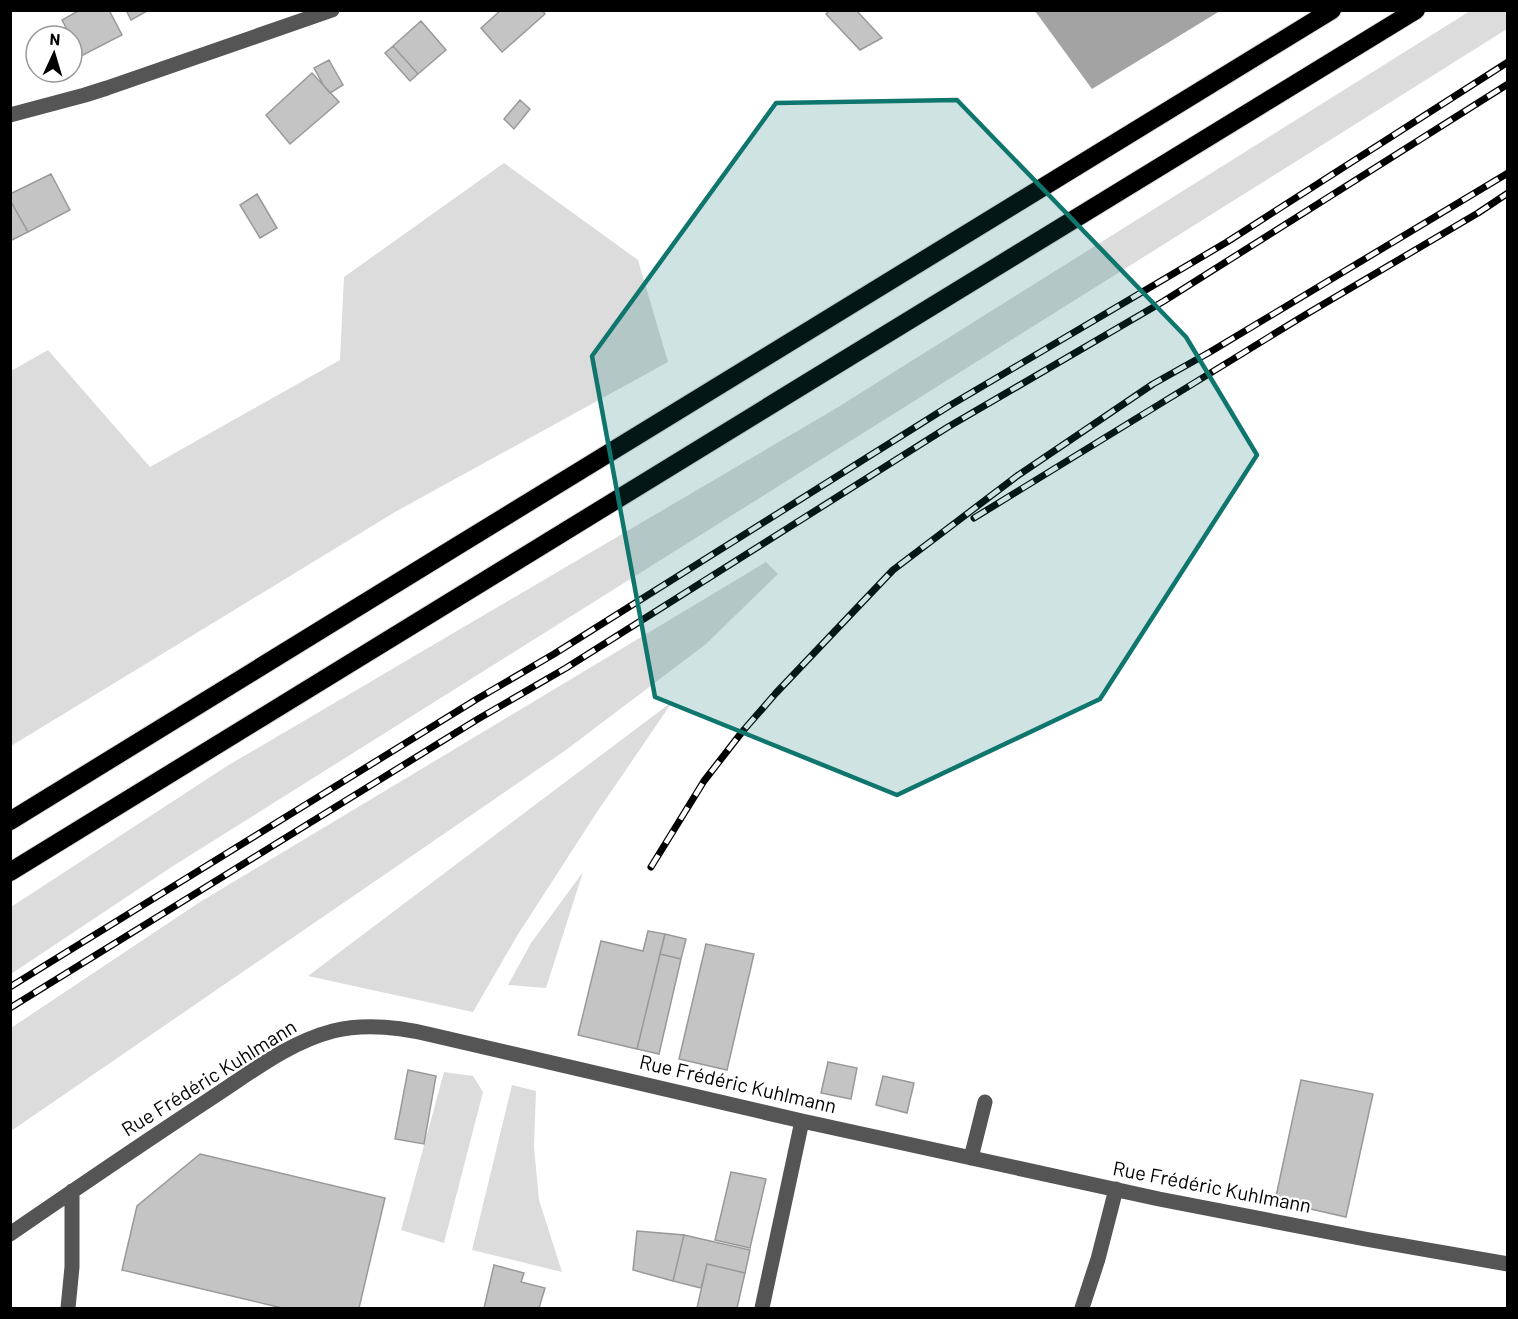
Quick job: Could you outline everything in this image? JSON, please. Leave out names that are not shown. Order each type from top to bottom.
[{"type":"highway","points":[[10,821],[1332,10]]},
{"type":"highway","points":[[10,872],[1416,10]]},
{"type":"street","points":[[10,115],[85,96],[332,10]]},
{"type":"street","name":"Rue Frédéric Kuhlmann","points":[[10,1234],[151,1138],[286,1051],[314,1037],[363,1026],[395,1028],[432,1035],[802,1121],[1116,1189],[1365,1239],[1508,1264]]},
{"type":"street","points":[[971,1158],[986,1102]]},
{"type":"street","points":[[762,1308],[802,1121]]},
{"type":"street","points":[[1082,1308],[1098,1259],[1116,1189]]},
{"type":"street","points":[[68,1308],[72,1268],[72,1191]]},
{"type":"highlighted area","points":[[957,100],[1186,337],[1257,455],[1100,699],[897,795],[655,697],[592,356],[776,103]]},
{"type":"shaded area","points":[[1035,11],[1220,11],[1092,89]]},
{"type":"shaded area","points":[[1470,11],[1507,11],[1507,29],[173,866],[11,974],[11,907],[227,766],[835,409]]},
{"type":"shaded area","points":[[504,163],[638,260],[668,362],[395,512],[11,746],[11,371],[48,350],[150,467],[340,360],[344,277]]},
{"type":"shaded area","points":[[766,562],[778,574],[706,644],[566,750],[11,1131],[11,1028],[200,902]]},
{"type":"shaded area","points":[[673,701],[595,815],[517,936],[473,1012],[308,976]]},
{"type":"shaded area","points":[[583,872],[546,988],[508,985],[531,943]]},
{"type":"shaded area","points":[[444,1072],[473,1076],[483,1092],[444,1243],[401,1230]]},
{"type":"shaded area","points":[[512,1085],[536,1091],[534,1147],[539,1200],[562,1272],[472,1250]]},
{"type":"building","points":[[80,10],[109,10],[122,35],[84,54],[84,24],[64,24],[62,20]]},
{"type":"building","points":[[126,10],[149,10],[131,20]]},
{"type":"building","points":[[501,10],[542,10],[545,14],[502,52],[481,28]]},
{"type":"building","points":[[830,10],[856,10],[882,38],[860,50],[826,14]]},
{"type":"building","points":[[421,21],[446,50],[418,74],[393,46]]},
{"type":"building","points":[[393,46],[418,74],[410,81],[385,53]]},
{"type":"building","points":[[329,60],[343,85],[330,93],[314,68]]},
{"type":"building","points":[[312,73],[339,102],[290,144],[266,115]]},
{"type":"building","points":[[520,100],[530,109],[514,129],[504,119]]},
{"type":"building","points":[[51,174],[70,210],[28,232],[10,200],[10,194]]},
{"type":"building","points":[[257,194],[277,228],[260,238],[240,205]]},
{"type":"building","points":[[10,200],[28,232],[10,241]]},
{"type":"building","points":[[648,931],[665,934],[637,1049],[578,1035],[601,941],[643,951]]},
{"type":"building","points":[[665,934],[686,939],[681,959],[660,954]]},
{"type":"building","points":[[706,944],[754,954],[727,1070],[679,1059]]},
{"type":"building","points":[[660,954],[681,959],[659,1054],[637,1049]]},
{"type":"building","points":[[828,1062],[857,1068],[851,1099],[821,1093]]},
{"type":"building","points":[[408,1070],[436,1076],[424,1144],[395,1139]]},
{"type":"building","points":[[883,1076],[914,1083],[907,1113],[876,1105]]},
{"type":"building","points":[[1301,1080],[1373,1094],[1346,1217],[1275,1201]]},
{"type":"building","points":[[200,1154],[385,1198],[359,1308],[282,1308],[122,1270],[137,1206]]},
{"type":"building","points":[[731,1172],[766,1179],[750,1248],[715,1240]]},
{"type":"building","points":[[637,1231],[684,1235],[673,1281],[633,1270]]},
{"type":"building","points":[[684,1235],[750,1250],[745,1273],[707,1264],[701,1288],[673,1281]]},
{"type":"building","points":[[707,1264],[745,1273],[737,1308],[697,1308]]},
{"type":"building","points":[[494,1265],[524,1273],[521,1282],[545,1288],[539,1308],[484,1308]]},
{"type":"railway","points":[[10,987],[477,699],[554,654],[949,406],[1227,242],[1508,62]]},
{"type":"railway","points":[[10,1008],[478,719],[566,668],[948,427],[1164,301],[1508,84]]},
{"type":"railway","points":[[651,867],[704,781],[742,732],[893,570],[1017,476],[1153,384],[1508,173]]},
{"type":"railway","points":[[974,518],[1508,193]]}]
